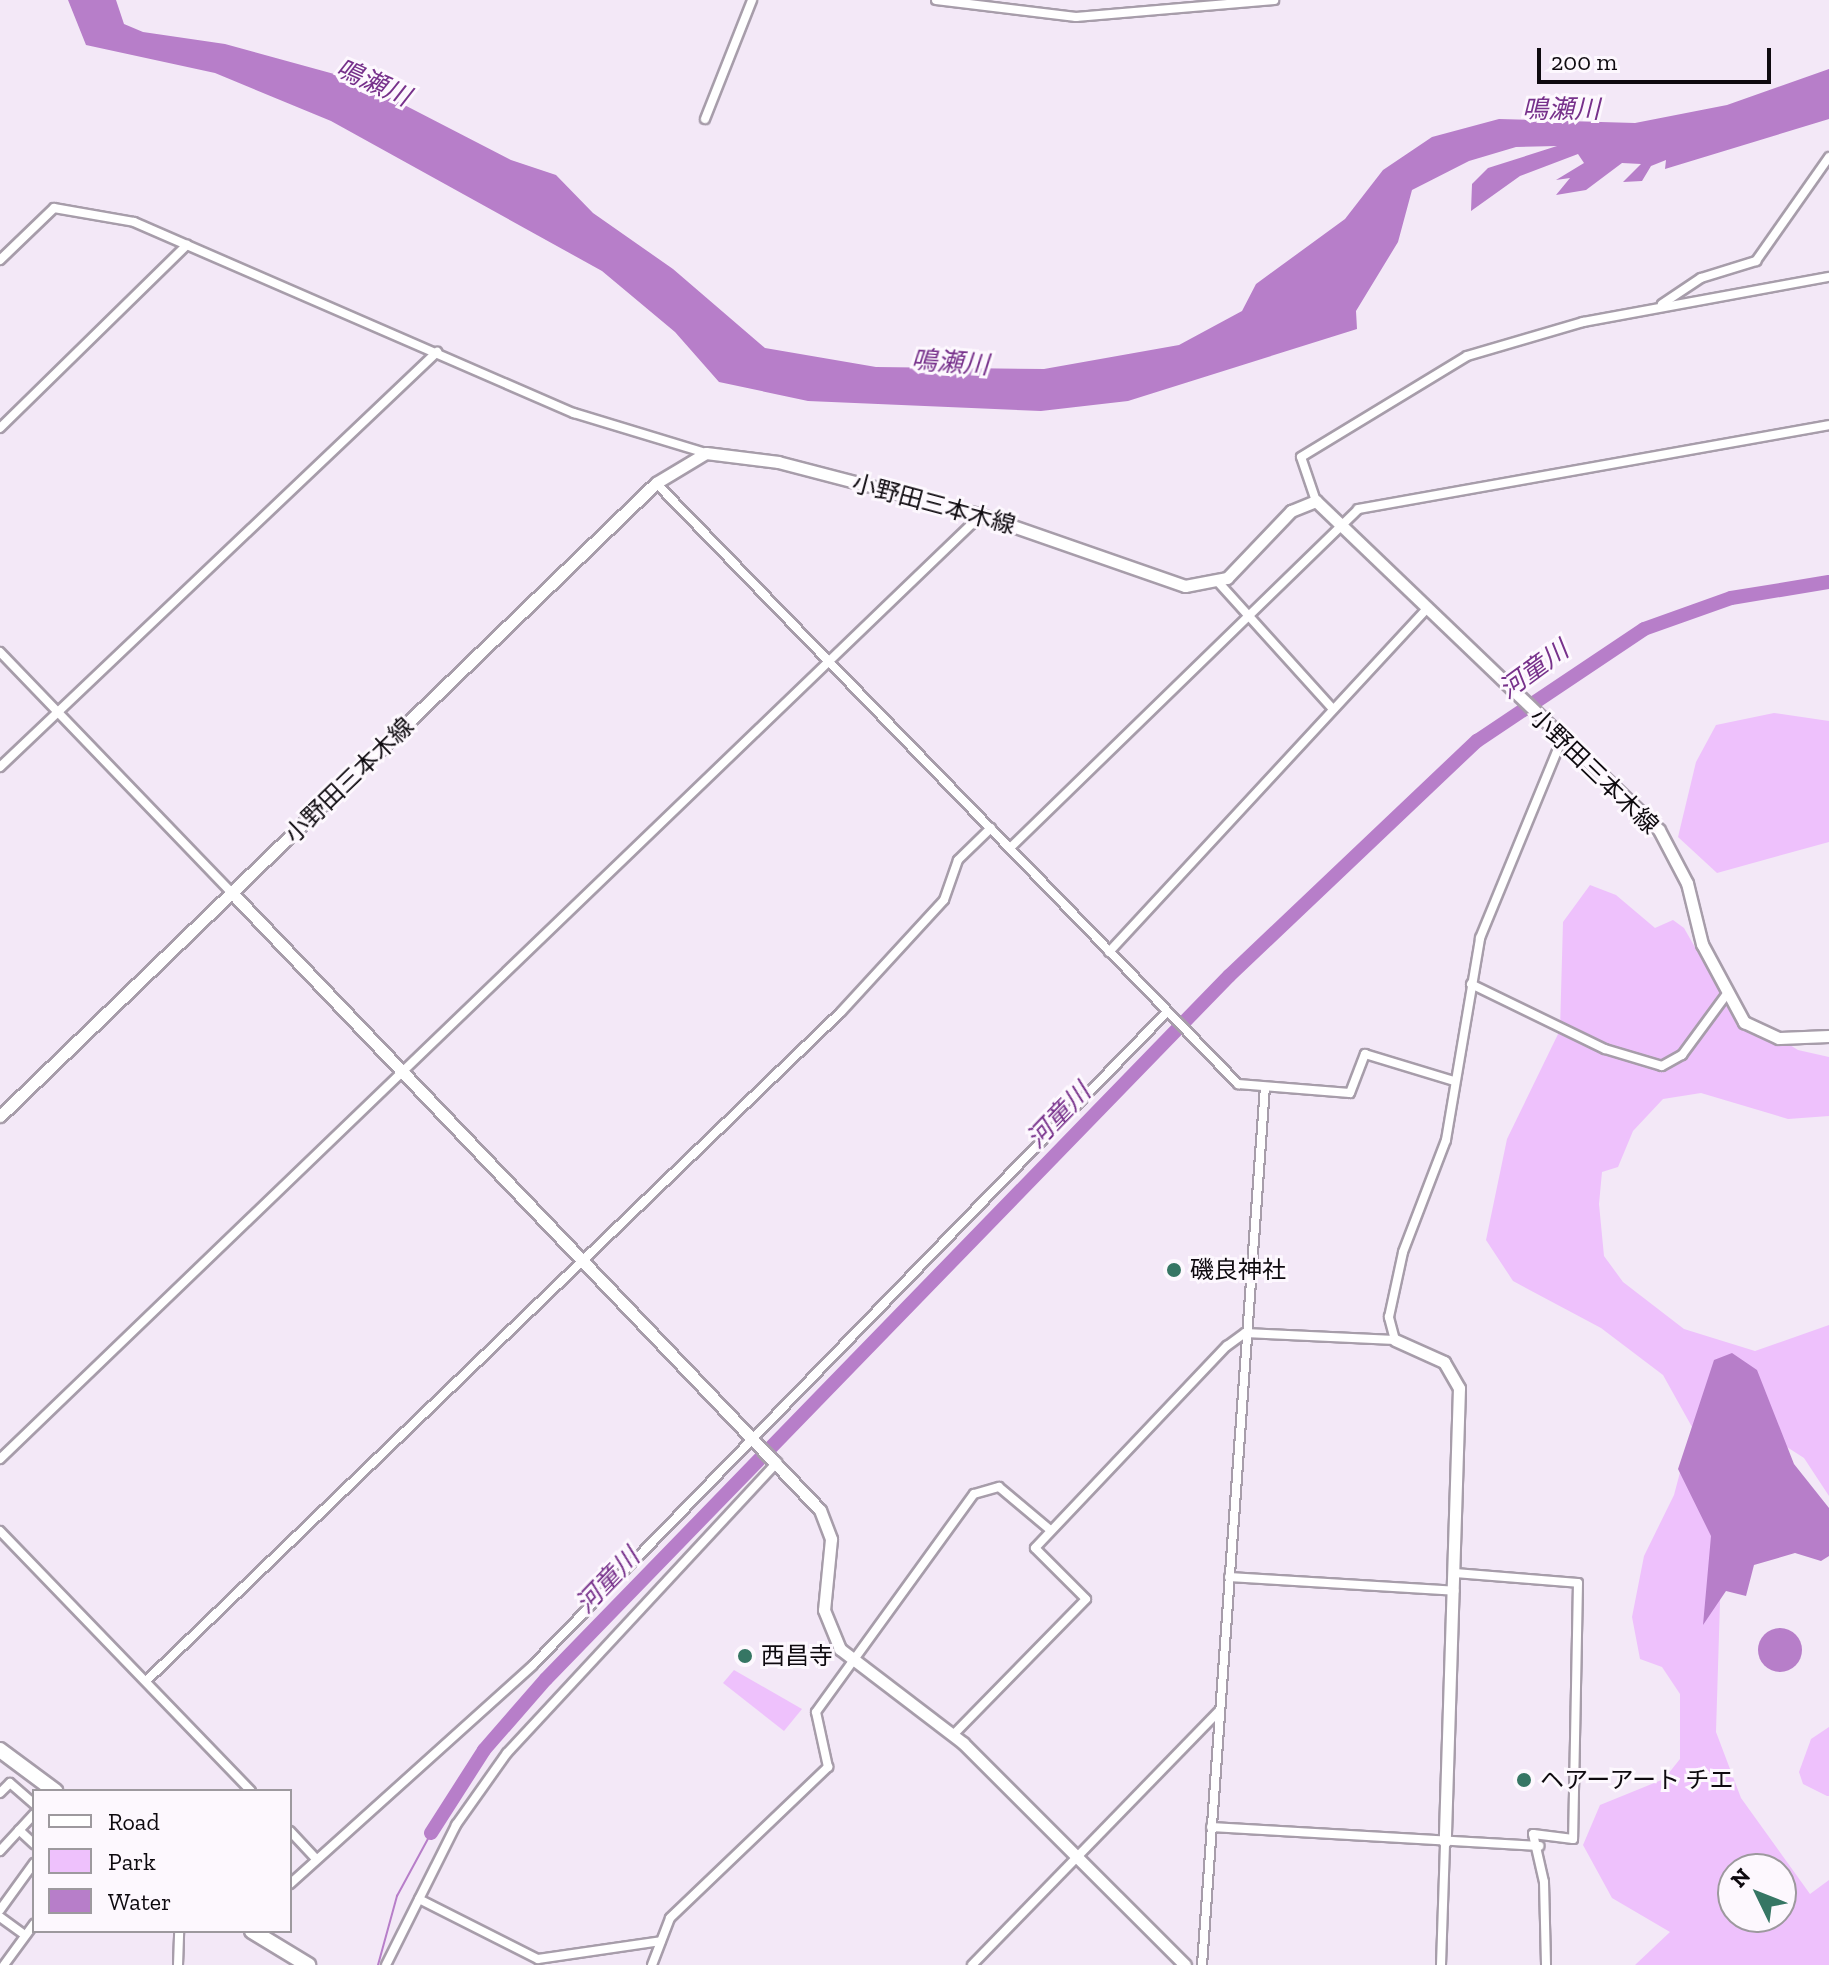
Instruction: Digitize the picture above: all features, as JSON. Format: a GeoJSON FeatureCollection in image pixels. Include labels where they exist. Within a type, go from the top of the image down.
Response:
{"type":"FeatureCollection","features":[{"type":"Feature","properties":{"kind":"highway"},"geometry":{"type":"LineString","coordinates":[[0,1750],[52,1789]]}},
{"type":"Feature","properties":{"kind":"highway"},"geometry":{"type":"LineString","coordinates":[[255,1933],[308,1965]]}},
{"type":"Feature","properties":{"kind":"main road","name":"小野田三本木線"},"geometry":{"type":"LineString","coordinates":[[0,1116],[656,483],[706,453],[778,462],[981,515],[1172,582],[1219,583]]}},
{"type":"Feature","properties":{"kind":"main road","name":"小野田三本木線"},"geometry":{"type":"LineString","coordinates":[[1316,501],[1343,521],[1513,693],[1659,830],[1687,883],[1702,944],[1726,995],[1758,1031],[1829,1036]]}},
{"type":"Feature","properties":{"kind":"main road"},"geometry":{"type":"LineString","coordinates":[[1219,583],[1291,511],[1316,501]]}},
{"type":"Feature","properties":{"kind":"main road"},"geometry":{"type":"LineString","coordinates":[[232,893],[775,1460],[830,1529],[824,1610],[833,1640],[852,1660],[953,1735],[1185,1965]]}},
{"type":"Feature","properties":{"kind":"main road"},"geometry":{"type":"LineString","coordinates":[[1395,1340],[1444,1362],[1459,1388],[1456,1591],[1445,1842]]}},
{"type":"Feature","properties":{"kind":"street"},"geometry":{"type":"LineString","coordinates":[[705,119],[752,0]]}},
{"type":"Feature","properties":{"kind":"street"},"geometry":{"type":"LineString","coordinates":[[936,0],[1076,17],[1274,0]]}},
{"type":"Feature","properties":{"kind":"street"},"geometry":{"type":"LineString","coordinates":[[1658,307],[1701,278],[1756,261],[1829,157]]}},
{"type":"Feature","properties":{"kind":"street"},"geometry":{"type":"LineString","coordinates":[[0,260],[54,208],[134,222],[574,413],[706,453]]}},
{"type":"Feature","properties":{"kind":"street"},"geometry":{"type":"LineString","coordinates":[[0,428],[187,245]]}},
{"type":"Feature","properties":{"kind":"street"},"geometry":{"type":"LineString","coordinates":[[1316,501],[1301,457],[1467,356],[1658,307],[1829,277]]}},
{"type":"Feature","properties":{"kind":"street"},"geometry":{"type":"LineString","coordinates":[[0,767],[437,352]]}},
{"type":"Feature","properties":{"kind":"street"},"geometry":{"type":"LineString","coordinates":[[1010,848],[1343,521],[1372,505],[1829,425]]}},
{"type":"Feature","properties":{"kind":"street"},"geometry":{"type":"LineString","coordinates":[[656,483],[991,828],[1166,1015],[1238,1084],[1350,1093],[1365,1054],[1454,1081]]}},
{"type":"Feature","properties":{"kind":"street"},"geometry":{"type":"LineString","coordinates":[[0,1459],[981,515]]}},
{"type":"Feature","properties":{"kind":"street"},"geometry":{"type":"LineString","coordinates":[[1219,583],[1331,707]]}},
{"type":"Feature","properties":{"kind":"street"},"geometry":{"type":"LineString","coordinates":[[1109,952],[1331,707],[1428,608]]}},
{"type":"Feature","properties":{"kind":"street"},"geometry":{"type":"LineString","coordinates":[[0,652],[232,893]]}},
{"type":"Feature","properties":{"kind":"street"},"geometry":{"type":"LineString","coordinates":[[953,1735],[1086,1599],[1035,1548],[1049,1529],[1245,1333],[1395,1340],[1389,1317],[1403,1252],[1446,1140],[1471,984],[1498,884],[1562,739]]}},
{"type":"Feature","properties":{"kind":"street"},"geometry":{"type":"LineString","coordinates":[[146,1681],[841,1012],[944,900],[958,860],[991,828]]}},
{"type":"Feature","properties":{"kind":"street"},"geometry":{"type":"LineString","coordinates":[[1471,984],[1581,1039],[1662,1066],[1682,1055],[1726,995]]}},
{"type":"Feature","properties":{"kind":"street"},"geometry":{"type":"LineString","coordinates":[[292,1882],[533,1665],[1166,1015]]}},
{"type":"Feature","properties":{"kind":"street"},"geometry":{"type":"LineString","coordinates":[[1202,1965],[1265,1087]]}},
{"type":"Feature","properties":{"kind":"street"},"geometry":{"type":"LineString","coordinates":[[386,1965],[456,1825],[507,1753],[775,1460]]}},
{"type":"Feature","properties":{"kind":"street"},"geometry":{"type":"LineString","coordinates":[[652,1965],[670,1918],[828,1767],[813,1717],[979,1489],[999,1487],[1049,1529]]}},
{"type":"Feature","properties":{"kind":"street"},"geometry":{"type":"LineString","coordinates":[[0,1531],[249,1789]]}},
{"type":"Feature","properties":{"kind":"street"},"geometry":{"type":"LineString","coordinates":[[1455,1573],[1578,1583],[1573,1839],[1533,1834],[1539,1846],[1546,1965]]}},
{"type":"Feature","properties":{"kind":"street"},"geometry":{"type":"LineString","coordinates":[[1229,1577],[1456,1591]]}},
{"type":"Feature","properties":{"kind":"street"},"geometry":{"type":"LineString","coordinates":[[972,1965],[1219,1710]]}},
{"type":"Feature","properties":{"kind":"street"},"geometry":{"type":"LineString","coordinates":[[25,1796],[40,1780]]}},
{"type":"Feature","properties":{"kind":"street"},"geometry":{"type":"LineString","coordinates":[[0,1793],[10,1783],[32,1802]]}},
{"type":"Feature","properties":{"kind":"street"},"geometry":{"type":"LineString","coordinates":[[0,1851],[32,1816]]}},
{"type":"Feature","properties":{"kind":"street"},"geometry":{"type":"LineString","coordinates":[[1211,1827],[1539,1846]]}},
{"type":"Feature","properties":{"kind":"street"},"geometry":{"type":"LineString","coordinates":[[19,1830],[32,1842]]}},
{"type":"Feature","properties":{"kind":"street"},"geometry":{"type":"LineString","coordinates":[[292,1833],[316,1859]]}},
{"type":"Feature","properties":{"kind":"street"},"geometry":{"type":"LineString","coordinates":[[1441,1965],[1445,1842]]}},
{"type":"Feature","properties":{"kind":"street"},"geometry":{"type":"LineString","coordinates":[[0,1910],[32,1866]]}},
{"type":"Feature","properties":{"kind":"street"},"geometry":{"type":"LineString","coordinates":[[419,1899],[538,1959],[661,1941]]}},
{"type":"Feature","properties":{"kind":"street"},"geometry":{"type":"LineString","coordinates":[[0,1917],[22,1933]]}},
{"type":"Feature","properties":{"kind":"street"},"geometry":{"type":"LineString","coordinates":[[3,1961],[22,1933],[32,1926]]}},
{"type":"Feature","properties":{"kind":"street"},"geometry":{"type":"LineString","coordinates":[[178,1965],[179,1933]]}},
{"type":"Feature","properties":{"kind":"green space"},"geometry":{"type":"Polygon","coordinates":[[[1774,713],[1829,721],[1829,842],[1717,873],[1678,837],[1696,762],[1716,725],[1774,713]]]}},
{"type":"Feature","properties":{"kind":"green space"},"geometry":{"type":"Polygon","coordinates":[[[1590,885],[1616,895],[1655,928],[1673,920],[1684,928],[1720,991],[1749,1020],[1798,1050],[1829,1057],[1829,1116],[1788,1119],[1701,1093],[1663,1099],[1633,1131],[1618,1167],[1602,1172],[1599,1204],[1604,1256],[1623,1282],[1684,1329],[1755,1351],[1829,1325],[1829,1496],[1804,1458],[1773,1438],[1723,1505],[1716,1732],[1741,1798],[1781,1853],[1717,1853],[1717,1933],[1797,1933],[1797,1876],[1810,1894],[1829,1880],[1829,1965],[1635,1965],[1670,1932],[1612,1898],[1583,1845],[1600,1805],[1664,1779],[1680,1759],[1680,1694],[1662,1667],[1640,1659],[1632,1617],[1644,1556],[1674,1495],[1692,1427],[1663,1375],[1601,1328],[1513,1281],[1486,1240],[1507,1139],[1560,1030],[1563,922],[1590,885]]]}},
{"type":"Feature","properties":{"kind":"green space"},"geometry":{"type":"Polygon","coordinates":[[[734,1670],[802,1709],[784,1731],[723,1683],[734,1670]]]}},
{"type":"Feature","properties":{"kind":"green space"},"geometry":{"type":"Polygon","coordinates":[[[1829,1727],[1827,1796],[1803,1784],[1799,1772],[1811,1739],[1829,1727]]]}},
{"type":"Feature","properties":{"kind":"water"},"geometry":{"type":"Polygon","coordinates":[[[68,0],[116,0],[124,24],[143,32],[225,44],[356,80],[511,160],[556,175],[593,213],[673,269],[765,348],[876,367],[1044,369],[1179,345],[1242,311],[1256,284],[1345,219],[1383,170],[1432,137],[1499,119],[1635,123],[1727,105],[1829,69],[1829,119],[1665,169],[1666,160],[1651,166],[1642,181],[1623,182],[1641,164],[1622,163],[1586,190],[1556,195],[1570,178],[1556,180],[1584,163],[1578,154],[1520,176],[1471,211],[1472,184],[1488,168],[1557,146],[1516,147],[1469,161],[1412,190],[1398,242],[1356,311],[1357,329],[1128,401],[1041,411],[808,401],[719,382],[675,332],[602,271],[331,121],[215,73],[86,45],[68,0]]]}},
{"type":"Feature","properties":{"kind":"water"},"geometry":{"type":"Polygon","coordinates":[[[1732,1353],[1757,1370],[1794,1464],[1829,1508],[1829,1556],[1821,1561],[1795,1553],[1754,1565],[1746,1596],[1726,1591],[1703,1625],[1711,1536],[1678,1469],[1714,1360],[1732,1353]]]}},
{"type":"Feature","properties":{"kind":"water"},"geometry":{"type":"Polygon","coordinates":[[[1780,1628],[1796,1634],[1802,1650],[1796,1666],[1780,1672],[1764,1666],[1758,1650],[1764,1634],[1780,1628]]]}},
{"type":"Feature","properties":{"kind":"waterway","name":"河童川"},"geometry":{"type":"LineString","coordinates":[[431,1833],[484,1750],[546,1679],[1229,976],[1477,741],[1644,629],[1731,598],[1829,582]]}},
{"type":"Feature","properties":{"kind":"waterway"},"geometry":{"type":"LineString","coordinates":[[378,1965],[397,1896],[431,1833]]}},
{"type":"Feature","properties":{"kind":"place","name":"磯良神社"},"geometry":{"type":"Point","coordinates":[1174,1270]}},
{"type":"Feature","properties":{"kind":"place","name":"西昌寺"},"geometry":{"type":"Point","coordinates":[745,1656]}},
{"type":"Feature","properties":{"kind":"place","name":"ヘアーアート チエ"},"geometry":{"type":"Point","coordinates":[1524,1780]}},
{"type":"Feature","properties":{"kind":"water label","name":"鳴瀬川"},"geometry":{"type":"Point","coordinates":[373,83]}},
{"type":"Feature","properties":{"kind":"water label","name":"鳴瀬川"},"geometry":{"type":"Point","coordinates":[1561,110]}},
{"type":"Feature","properties":{"kind":"water label","name":"鳴瀬川"},"geometry":{"type":"Point","coordinates":[950,363]}}]}
